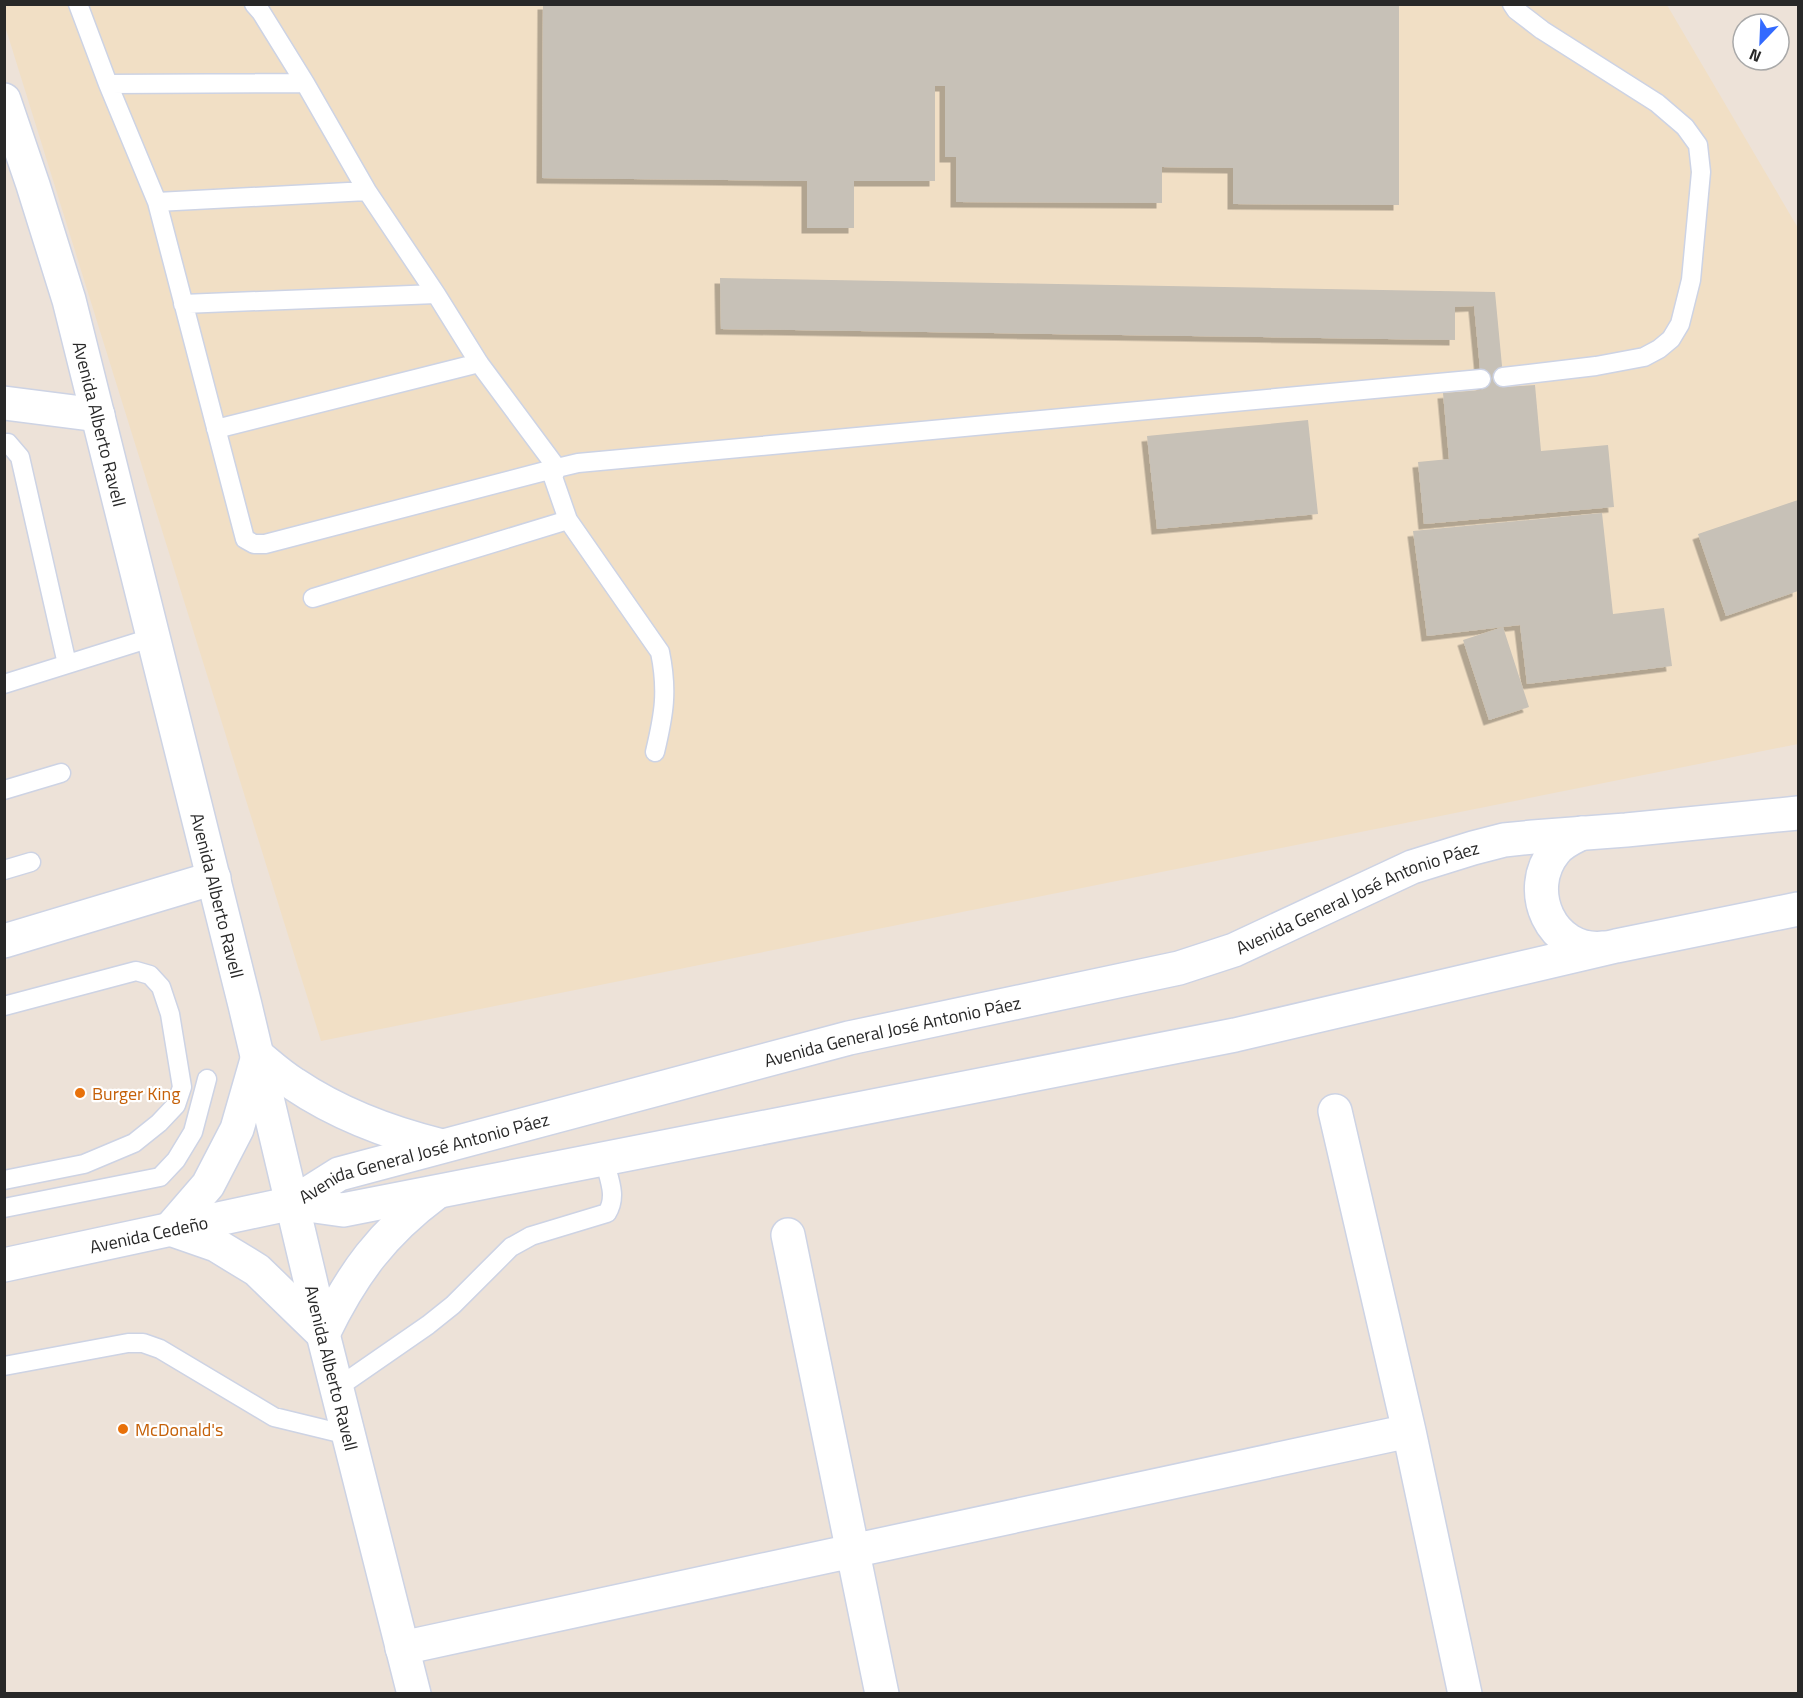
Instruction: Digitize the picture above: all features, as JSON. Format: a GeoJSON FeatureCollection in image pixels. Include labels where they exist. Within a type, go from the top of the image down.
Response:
{"type":"FeatureCollection","features":[{"type":"Feature","properties":{"kind":"street","name":"Avenida Alberto Ravell"},"geometry":{"type":"LineString","coordinates":[[4,100],[69,300],[258,1056],[322,1334],[414,1694]]}},
{"type":"Feature","properties":{"kind":"street"},"geometry":{"type":"LineString","coordinates":[[4,403],[98,415]]}},
{"type":"Feature","properties":{"kind":"street","name":"Avenida General José Antonio Páez"},"geometry":{"type":"LineString","coordinates":[[293,1203],[339,1174],[849,1038],[1179,968],[1234,950],[1412,867],[1443,856],[1504,840],[1798,813]]}},
{"type":"Feature","properties":{"kind":"street"},"geometry":{"type":"LineString","coordinates":[[1582,833],[1556,849],[1547,862],[1540,891],[1543,907],[1558,932],[1571,941],[1585,947],[1600,949],[1616,946]]}},
{"type":"Feature","properties":{"kind":"street"},"geometry":{"type":"LineString","coordinates":[[4,941],[214,878]]}},
{"type":"Feature","properties":{"kind":"street","name":"Avenida General José Antonio Páez"},"geometry":{"type":"LineString","coordinates":[[293,1203],[343,1210],[1235,1035],[1616,946],[1798,909]]}},
{"type":"Feature","properties":{"kind":"street"},"geometry":{"type":"LineString","coordinates":[[440,1190],[394,1228],[374,1250],[354,1276],[322,1334],[257,1270],[216,1245],[170,1229],[208,1185],[237,1129],[258,1056],[294,1084],[333,1108],[406,1137],[444,1146]]}},
{"type":"Feature","properties":{"kind":"street"},"geometry":{"type":"LineString","coordinates":[[1335,1112],[1409,1431],[1465,1694]]}},
{"type":"Feature","properties":{"kind":"street","name":"Avenida Cedeño"},"geometry":{"type":"LineString","coordinates":[[4,1265],[293,1203]]}},
{"type":"Feature","properties":{"kind":"street"},"geometry":{"type":"LineString","coordinates":[[788,1234],[882,1694]]}},
{"type":"Feature","properties":{"kind":"street"},"geometry":{"type":"LineString","coordinates":[[402,1648],[1409,1431]]}},
{"type":"Feature","properties":{"kind":"lane"},"geometry":{"type":"LineString","coordinates":[[78,4],[157,202],[245,539],[254,544],[266,544],[557,468],[590,462],[1481,379]]}},
{"type":"Feature","properties":{"kind":"lane"},"geometry":{"type":"LineString","coordinates":[[254,4],[305,83],[367,191],[479,363],[557,468]]}},
{"type":"Feature","properties":{"kind":"lane"},"geometry":{"type":"LineString","coordinates":[[1503,377],[1596,366],[1644,357],[1671,339],[1680,324],[1691,280],[1701,172],[1698,145],[1684,127],[1657,103],[1542,30],[1516,10],[1512,4]]}},
{"type":"Feature","properties":{"kind":"lane"},"geometry":{"type":"LineString","coordinates":[[108,84],[305,83]]}},
{"type":"Feature","properties":{"kind":"lane"},"geometry":{"type":"LineString","coordinates":[[157,202],[367,191]]}},
{"type":"Feature","properties":{"kind":"lane"},"geometry":{"type":"LineString","coordinates":[[183,304],[436,294]]}},
{"type":"Feature","properties":{"kind":"lane"},"geometry":{"type":"LineString","coordinates":[[216,429],[479,363]]}},
{"type":"Feature","properties":{"kind":"lane"},"geometry":{"type":"LineString","coordinates":[[4,443],[8,443],[20,457],[67,664]]}},
{"type":"Feature","properties":{"kind":"lane"},"geometry":{"type":"LineString","coordinates":[[557,468],[553,477],[568,520],[660,652],[665,677],[664,716],[655,752]]}},
{"type":"Feature","properties":{"kind":"lane"},"geometry":{"type":"LineString","coordinates":[[313,598],[568,520]]}},
{"type":"Feature","properties":{"kind":"lane"},"geometry":{"type":"LineString","coordinates":[[4,684],[154,637]]}},
{"type":"Feature","properties":{"kind":"lane"},"geometry":{"type":"LineString","coordinates":[[4,790],[61,773]]}},
{"type":"Feature","properties":{"kind":"lane"},"geometry":{"type":"LineString","coordinates":[[4,870],[31,862]]}},
{"type":"Feature","properties":{"kind":"lane"},"geometry":{"type":"LineString","coordinates":[[4,1006],[136,971],[150,975],[161,987],[170,1014],[182,1087],[176,1105],[159,1123],[134,1143],[84,1164],[4,1180]]}},
{"type":"Feature","properties":{"kind":"lane"},"geometry":{"type":"LineString","coordinates":[[4,1208],[160,1177],[176,1160],[193,1132],[207,1079]]}},
{"type":"Feature","properties":{"kind":"lane"},"geometry":{"type":"LineString","coordinates":[[337,1388],[453,1305],[511,1247],[531,1236],[607,1213],[612,1205],[613,1196],[604,1159]]}},
{"type":"Feature","properties":{"kind":"lane"},"geometry":{"type":"LineString","coordinates":[[4,1366],[108,1346],[143,1343],[160,1349],[274,1417],[348,1435]]}},
{"type":"Feature","properties":{"kind":"shaded area"},"geometry":{"type":"Polygon","coordinates":[[[4,5],[1667,5],[1798,228],[1798,744],[321,1041],[5,26],[4,5]]]}},
{"type":"Feature","properties":{"kind":"building"},"geometry":{"type":"Polygon","coordinates":[[[543,4],[1399,4],[1399,205],[1233,204],[1233,168],[1162,167],[1162,203],[956,202],[956,157],[945,157],[945,86],[935,86],[935,181],[854,181],[854,228],[807,228],[807,181],[542,178],[543,4]]]}},
{"type":"Feature","properties":{"kind":"building"},"geometry":{"type":"Polygon","coordinates":[[[720,278],[1495,292],[1504,387],[1535,385],[1541,451],[1608,445],[1614,507],[1424,524],[1418,462],[1449,459],[1443,393],[1482,390],[1474,306],[1455,307],[1455,340],[721,329],[720,278]]]}},
{"type":"Feature","properties":{"kind":"building"},"geometry":{"type":"Polygon","coordinates":[[[1308,420],[1318,514],[1157,529],[1147,436],[1308,420]]]}},
{"type":"Feature","properties":{"kind":"building"},"geometry":{"type":"Polygon","coordinates":[[[1798,500],[1798,591],[1726,616],[1698,534],[1798,500]]]}},
{"type":"Feature","properties":{"kind":"building"},"geometry":{"type":"Polygon","coordinates":[[[1602,513],[1613,614],[1664,608],[1672,666],[1527,684],[1520,625],[1427,636],[1413,531],[1602,513]]]}},
{"type":"Feature","properties":{"kind":"building"},"geometry":{"type":"Polygon","coordinates":[[[1503,627],[1529,707],[1489,720],[1463,640],[1503,627]]]}},
{"type":"Feature","properties":{"kind":"place","name":"Burger King"},"geometry":{"type":"Point","coordinates":[80,1093]}},
{"type":"Feature","properties":{"kind":"place","name":"McDonald's"},"geometry":{"type":"Point","coordinates":[123,1429]}}]}
